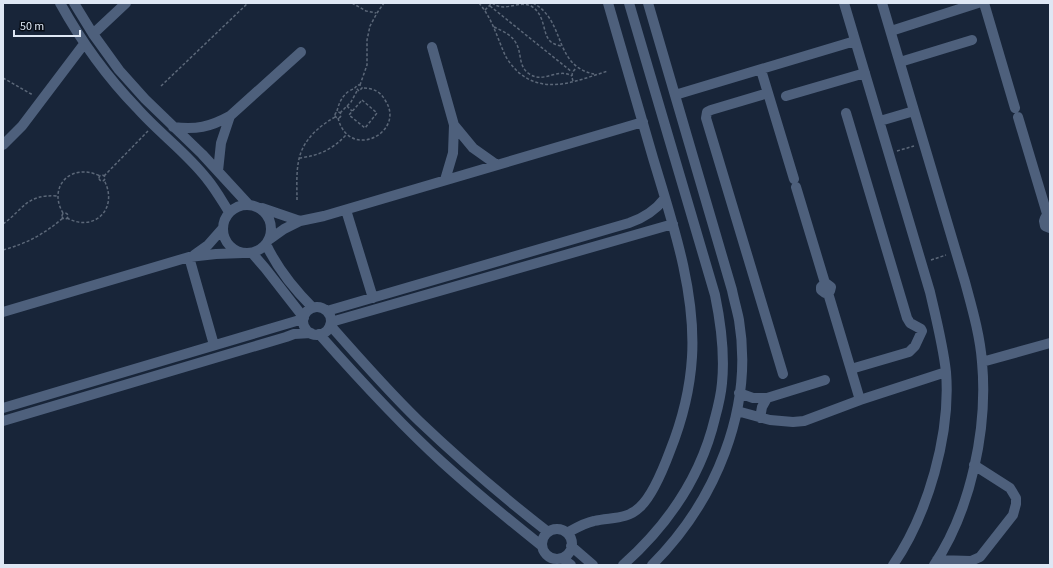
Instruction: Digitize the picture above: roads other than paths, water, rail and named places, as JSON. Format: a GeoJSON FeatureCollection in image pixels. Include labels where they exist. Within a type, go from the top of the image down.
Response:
{"type":"FeatureCollection","features":[{"type":"Feature","properties":{"kind":"street"},"geometry":{"type":"LineString","coordinates":[[60,3],[84,44],[110,78],[153,126],[207,178],[219,194],[229,212]]}},
{"type":"Feature","properties":{"kind":"street"},"geometry":{"type":"LineString","coordinates":[[74,3],[93,34],[119,70],[145,99],[253,205],[264,211],[269,217],[272,224],[272,231],[268,242],[275,261],[293,286],[313,308]]}},
{"type":"Feature","properties":{"kind":"street"},"geometry":{"type":"LineString","coordinates":[[93,34],[126,3]]}},
{"type":"Feature","properties":{"kind":"street"},"geometry":{"type":"LineString","coordinates":[[567,533],[580,525],[595,520],[621,518],[632,514],[647,498],[665,465],[679,430],[688,394],[692,356],[691,319],[686,282],[673,224],[608,3]]}},
{"type":"Feature","properties":{"kind":"street"},"geometry":{"type":"LineString","coordinates":[[624,565],[652,538],[680,502],[693,479],[704,455],[719,405],[723,363],[720,322],[715,295],[629,3]]}},
{"type":"Feature","properties":{"kind":"street"},"geometry":{"type":"LineString","coordinates":[[648,3],[717,238],[739,320],[742,364],[737,411],[731,436],[722,462],[710,488],[696,512],[680,534],[652,565]]}},
{"type":"Feature","properties":{"kind":"street"},"geometry":{"type":"LineString","coordinates":[[844,3],[922,263],[940,333],[946,372],[944,428],[929,492],[915,526],[893,565]]}},
{"type":"Feature","properties":{"kind":"street"},"geometry":{"type":"LineString","coordinates":[[882,3],[956,252],[976,324],[982,362],[983,394],[981,430],[974,465],[960,514],[935,563]]}},
{"type":"Feature","properties":{"kind":"street"},"geometry":{"type":"LineString","coordinates":[[890,31],[978,3]]}},
{"type":"Feature","properties":{"kind":"street"},"geometry":{"type":"LineString","coordinates":[[984,3],[1049,217],[1045,218],[1044,224],[1050,228]]}},
{"type":"Feature","properties":{"kind":"street"},"geometry":{"type":"LineString","coordinates":[[900,62],[972,40]]}},
{"type":"Feature","properties":{"kind":"street"},"geometry":{"type":"LineString","coordinates":[[675,96],[855,41]]}},
{"type":"Feature","properties":{"kind":"street"},"geometry":{"type":"LineString","coordinates":[[3,145],[22,126],[84,44]]}},
{"type":"Feature","properties":{"kind":"street"},"geometry":{"type":"LineString","coordinates":[[432,47],[454,125],[453,153],[445,180]]}},
{"type":"Feature","properties":{"kind":"street"},"geometry":{"type":"LineString","coordinates":[[174,127],[188,129],[203,127],[217,123],[230,116],[301,52]]}},
{"type":"Feature","properties":{"kind":"street"},"geometry":{"type":"LineString","coordinates":[[761,70],[860,400]]}},
{"type":"Feature","properties":{"kind":"street"},"geometry":{"type":"LineString","coordinates":[[786,96],[865,73]]}},
{"type":"Feature","properties":{"kind":"street"},"geometry":{"type":"LineString","coordinates":[[768,93],[710,110],[706,118],[783,374]]}},
{"type":"Feature","properties":{"kind":"street"},"geometry":{"type":"LineString","coordinates":[[880,121],[914,111]]}},
{"type":"Feature","properties":{"kind":"street"},"geometry":{"type":"LineString","coordinates":[[846,113],[907,318],[910,323],[922,331],[915,346],[908,352],[851,370]]}},
{"type":"Feature","properties":{"kind":"street"},"geometry":{"type":"LineString","coordinates":[[218,170],[221,143],[230,116]]}},
{"type":"Feature","properties":{"kind":"street"},"geometry":{"type":"LineString","coordinates":[[3,312],[189,257],[247,253],[262,248],[284,228],[300,221],[346,210],[643,122]]}},
{"type":"Feature","properties":{"kind":"street"},"geometry":{"type":"LineString","coordinates":[[454,125],[473,148],[496,165]]}},
{"type":"Feature","properties":{"kind":"street"},"geometry":{"type":"LineString","coordinates":[[542,546],[544,536],[548,532],[561,530],[567,533],[571,539],[572,546],[570,551],[562,558],[552,558],[547,555],[542,546],[474,490],[436,456],[315,334],[305,328],[305,314],[313,308],[318,307],[327,311],[640,220],[650,214],[666,198]]}},
{"type":"Feature","properties":{"kind":"street"},"geometry":{"type":"LineString","coordinates":[[189,257],[208,246],[223,228],[229,212],[235,208],[253,205],[300,221]]}},
{"type":"Feature","properties":{"kind":"street"},"geometry":{"type":"LineString","coordinates":[[346,210],[373,298]]}},
{"type":"Feature","properties":{"kind":"street"},"geometry":{"type":"LineString","coordinates":[[330,324],[673,224]]}},
{"type":"Feature","properties":{"kind":"street"},"geometry":{"type":"LineString","coordinates":[[223,228],[226,241],[236,251],[247,253],[265,268],[304,319]]}},
{"type":"Feature","properties":{"kind":"street"},"geometry":{"type":"LineString","coordinates":[[700,243],[717,238]]}},
{"type":"Feature","properties":{"kind":"street"},"geometry":{"type":"LineString","coordinates":[[189,257],[214,345]]}},
{"type":"Feature","properties":{"kind":"street"},"geometry":{"type":"LineString","coordinates":[[3,421],[286,336],[294,334],[324,333],[330,324],[330,318],[327,311]]}},
{"type":"Feature","properties":{"kind":"street"},"geometry":{"type":"LineString","coordinates":[[3,408],[304,319]]}},
{"type":"Feature","properties":{"kind":"street"},"geometry":{"type":"LineString","coordinates":[[330,324],[388,389],[449,449],[514,506],[548,532]]}},
{"type":"Feature","properties":{"kind":"street"},"geometry":{"type":"LineString","coordinates":[[982,362],[1050,343]]}},
{"type":"Feature","properties":{"kind":"street"},"geometry":{"type":"LineString","coordinates":[[737,411],[760,418],[782,422],[804,421],[860,400],[946,372]]}},
{"type":"Feature","properties":{"kind":"street"},"geometry":{"type":"LineString","coordinates":[[739,393],[753,398],[767,398],[825,380]]}},
{"type":"Feature","properties":{"kind":"street"},"geometry":{"type":"LineString","coordinates":[[760,418],[762,407],[767,398]]}},
{"type":"Feature","properties":{"kind":"street"},"geometry":{"type":"LineString","coordinates":[[935,563],[976,560],[980,557],[1015,509],[1016,498],[1010,488],[974,465]]}},
{"type":"Feature","properties":{"kind":"street"},"geometry":{"type":"LineString","coordinates":[[572,546],[593,565]]}},
{"type":"Feature","properties":{"kind":"street"},"geometry":{"type":"LineString","coordinates":[[562,558],[571,565]]}}]}
